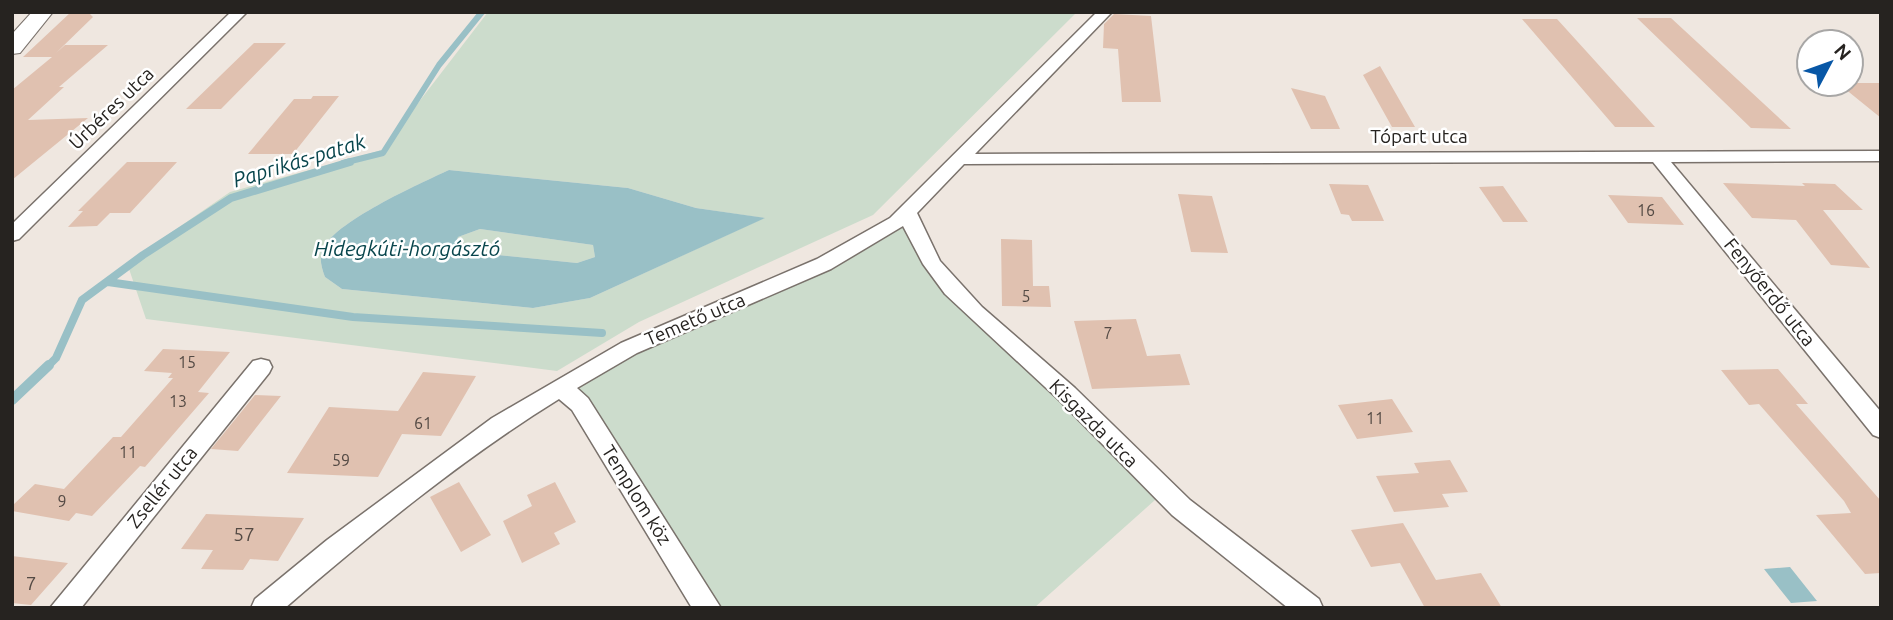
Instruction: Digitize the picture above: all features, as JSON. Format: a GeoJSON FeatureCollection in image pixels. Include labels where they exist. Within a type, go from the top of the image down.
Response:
{"type":"FeatureCollection","features":[{"type":"Feature","properties":{"kind":"main road"},"geometry":{"type":"LineString","coordinates":[[12,48],[43,12]]}},
{"type":"Feature","properties":{"kind":"street","name":"Úrbéres utca"},"geometry":{"type":"LineString","coordinates":[[12,235],[240,12]]}},
{"type":"Feature","properties":{"kind":"street","name":"Temető utca"},"geometry":{"type":"LineString","coordinates":[[265,608],[336,548],[500,424],[629,348],[824,264],[908,213],[1105,12]]}},
{"type":"Feature","properties":{"kind":"street","name":"Fenyőerdő utca"},"geometry":{"type":"LineString","coordinates":[[1657,156],[1881,429]]}},
{"type":"Feature","properties":{"kind":"street","name":"Tópart utca"},"geometry":{"type":"LineString","coordinates":[[958,159],[1881,156]]}},
{"type":"Feature","properties":{"kind":"street","name":"Kisgazda utca"},"geometry":{"type":"LineString","coordinates":[[908,213],[912,227],[936,268],[963,299],[1095,421],[1164,492],[1309,608]]}},
{"type":"Feature","properties":{"kind":"street","name":"Zsellér utca"},"geometry":{"type":"LineString","coordinates":[[64,608],[261,367]]}},
{"type":"Feature","properties":{"kind":"street","name":"Templom köz"},"geometry":{"type":"LineString","coordinates":[[561,387],[580,404],[707,608]]}},
{"type":"Feature","properties":{"kind":"green space"},"geometry":{"type":"Polygon","coordinates":[[[488,12],[1077,12],[873,215],[639,322],[557,371],[146,319],[127,263],[230,192],[382,150],[488,12]],[[449,170],[378,205],[342,228],[322,251],[322,267],[325,277],[342,289],[533,308],[590,298],[764,218],[696,208],[628,188],[449,170]]]}},
{"type":"Feature","properties":{"kind":"green space"},"geometry":{"type":"Polygon","coordinates":[[[908,213],[936,268],[1164,492],[1034,608],[707,608],[561,387],[824,264],[908,213]]]}},
{"type":"Feature","properties":{"kind":"green space"},"geometry":{"type":"Polygon","coordinates":[[[480,229],[593,245],[595,257],[577,263],[459,251],[456,243],[458,237],[480,229]]]}},
{"type":"Feature","properties":{"kind":"water","name":"Hidegkúti-horgásztó"},"geometry":{"type":"Polygon","coordinates":[[[449,170],[628,188],[696,208],[765,218],[590,298],[533,308],[342,289],[325,277],[322,251],[342,228],[399,194],[449,170]],[[480,229],[458,237],[456,243],[459,251],[577,263],[595,257],[593,245],[480,229]]]}},
{"type":"Feature","properties":{"kind":"water"},"geometry":{"type":"Polygon","coordinates":[[[1790,567],[1817,601],[1791,603],[1764,569],[1790,567]]]}},
{"type":"Feature","properties":{"kind":"building"},"geometry":{"type":"Polygon","coordinates":[[[71,12],[88,12],[93,17],[56,53],[65,45],[108,45],[59,87],[64,87],[28,120],[88,118],[12,180],[12,90],[52,57],[23,57],[71,12]]]}},
{"type":"Feature","properties":{"kind":"building"},"geometry":{"type":"Polygon","coordinates":[[[1114,14],[1151,16],[1161,102],[1122,102],[1118,49],[1103,48],[1104,24],[1114,14]]]}},
{"type":"Feature","properties":{"kind":"building"},"geometry":{"type":"Polygon","coordinates":[[[1637,18],[1671,18],[1791,129],[1751,128],[1637,18]]]}},
{"type":"Feature","properties":{"kind":"building"},"geometry":{"type":"Polygon","coordinates":[[[1522,19],[1557,19],[1655,127],[1615,127],[1522,19]]]}},
{"type":"Feature","properties":{"kind":"building"},"geometry":{"type":"Polygon","coordinates":[[[254,43],[286,43],[221,109],[186,109],[254,43]]]}},
{"type":"Feature","properties":{"kind":"building"},"geometry":{"type":"Polygon","coordinates":[[[1380,66],[1415,127],[1392,127],[1363,75],[1380,66]]]}},
{"type":"Feature","properties":{"kind":"building"},"geometry":{"type":"Polygon","coordinates":[[[1865,83],[1881,83],[1881,118],[1856,98],[1865,98],[1865,83]]]}},
{"type":"Feature","properties":{"kind":"building"},"geometry":{"type":"Polygon","coordinates":[[[1291,88],[1325,96],[1340,129],[1311,129],[1291,88]]]}},
{"type":"Feature","properties":{"kind":"building"},"geometry":{"type":"Polygon","coordinates":[[[313,96],[339,96],[293,154],[248,154],[294,99],[311,99],[313,96]]]}},
{"type":"Feature","properties":{"kind":"building"},"geometry":{"type":"Polygon","coordinates":[[[127,162],[177,162],[130,213],[110,213],[97,226],[68,227],[83,211],[78,211],[127,162]]]}},
{"type":"Feature","properties":{"kind":"building"},"geometry":{"type":"Polygon","coordinates":[[[1723,183],[1805,186],[1802,183],[1835,184],[1863,210],[1823,210],[1870,268],[1831,265],[1796,220],[1752,218],[1723,183]]]}},
{"type":"Feature","properties":{"kind":"building"},"geometry":{"type":"Polygon","coordinates":[[[1329,184],[1368,185],[1384,221],[1352,221],[1349,215],[1341,214],[1329,184]]]}},
{"type":"Feature","properties":{"kind":"building"},"geometry":{"type":"Polygon","coordinates":[[[1503,186],[1528,222],[1503,222],[1479,187],[1503,186]]]}},
{"type":"Feature","properties":{"kind":"building"},"geometry":{"type":"Polygon","coordinates":[[[1178,194],[1212,196],[1228,253],[1191,252],[1178,194]]]}},
{"type":"Feature","properties":{"kind":"building"},"geometry":{"type":"Polygon","coordinates":[[[1608,195],[1662,197],[1684,225],[1628,223],[1608,195]]]}},
{"type":"Feature","properties":{"kind":"building"},"geometry":{"type":"Polygon","coordinates":[[[1001,239],[1032,240],[1033,286],[1049,286],[1051,307],[1002,306],[1001,239]]]}},
{"type":"Feature","properties":{"kind":"building"},"geometry":{"type":"Polygon","coordinates":[[[1136,319],[1147,356],[1180,354],[1190,385],[1092,389],[1074,321],[1136,319]]]}},
{"type":"Feature","properties":{"kind":"building"},"geometry":{"type":"Polygon","coordinates":[[[163,349],[230,352],[198,392],[209,393],[145,467],[140,466],[92,516],[76,513],[69,521],[12,511],[12,506],[35,484],[64,489],[113,437],[121,437],[173,378],[168,378],[172,373],[144,371],[163,349]]]}},
{"type":"Feature","properties":{"kind":"building"},"geometry":{"type":"Polygon","coordinates":[[[1778,369],[1808,404],[1796,404],[1881,501],[1881,573],[1865,574],[1816,515],[1851,513],[1844,501],[1759,404],[1749,405],[1721,370],[1778,369]]]}},
{"type":"Feature","properties":{"kind":"building"},"geometry":{"type":"Polygon","coordinates":[[[423,372],[476,376],[441,436],[402,434],[378,477],[287,473],[329,407],[398,411],[423,372]]]}},
{"type":"Feature","properties":{"kind":"building"},"geometry":{"type":"Polygon","coordinates":[[[255,395],[281,396],[238,451],[211,449],[255,395]]]}},
{"type":"Feature","properties":{"kind":"building"},"geometry":{"type":"Polygon","coordinates":[[[1392,399],[1413,432],[1357,439],[1338,405],[1392,399]]]}},
{"type":"Feature","properties":{"kind":"building"},"geometry":{"type":"Polygon","coordinates":[[[1450,460],[1468,492],[1442,494],[1449,507],[1394,512],[1376,476],[1419,473],[1414,463],[1450,460]]]}},
{"type":"Feature","properties":{"kind":"building"},"geometry":{"type":"Polygon","coordinates":[[[459,482],[491,535],[461,552],[430,497],[459,482]]]}},
{"type":"Feature","properties":{"kind":"building"},"geometry":{"type":"Polygon","coordinates":[[[555,482],[576,522],[554,533],[560,544],[522,563],[503,521],[532,506],[527,495],[555,482]]]}},
{"type":"Feature","properties":{"kind":"building"},"geometry":{"type":"Polygon","coordinates":[[[206,514],[304,518],[278,561],[250,559],[243,570],[201,569],[213,550],[181,549],[206,514]]]}},
{"type":"Feature","properties":{"kind":"building"},"geometry":{"type":"Polygon","coordinates":[[[1403,523],[1436,580],[1481,573],[1502,608],[1425,608],[1400,563],[1371,567],[1351,530],[1403,523]]]}},
{"type":"Feature","properties":{"kind":"building"},"geometry":{"type":"Polygon","coordinates":[[[12,556],[68,563],[31,605],[12,603],[12,556]]]}},
{"type":"Feature","properties":{"kind":"waterway","name":"Paprikás-patak"},"geometry":{"type":"LineString","coordinates":[[343,163],[383,153],[439,65],[482,12]]}},
{"type":"Feature","properties":{"kind":"waterway","name":"Paprikás-patak"},"geometry":{"type":"LineString","coordinates":[[49,365],[56,358],[82,300],[143,255],[231,198],[350,162]]}},
{"type":"Feature","properties":{"kind":"waterway"},"geometry":{"type":"LineString","coordinates":[[108,282],[353,317],[602,333]]}},
{"type":"Feature","properties":{"kind":"waterway","name":"Paprikás-patak"},"geometry":{"type":"LineString","coordinates":[[12,400],[49,365]]}}]}
